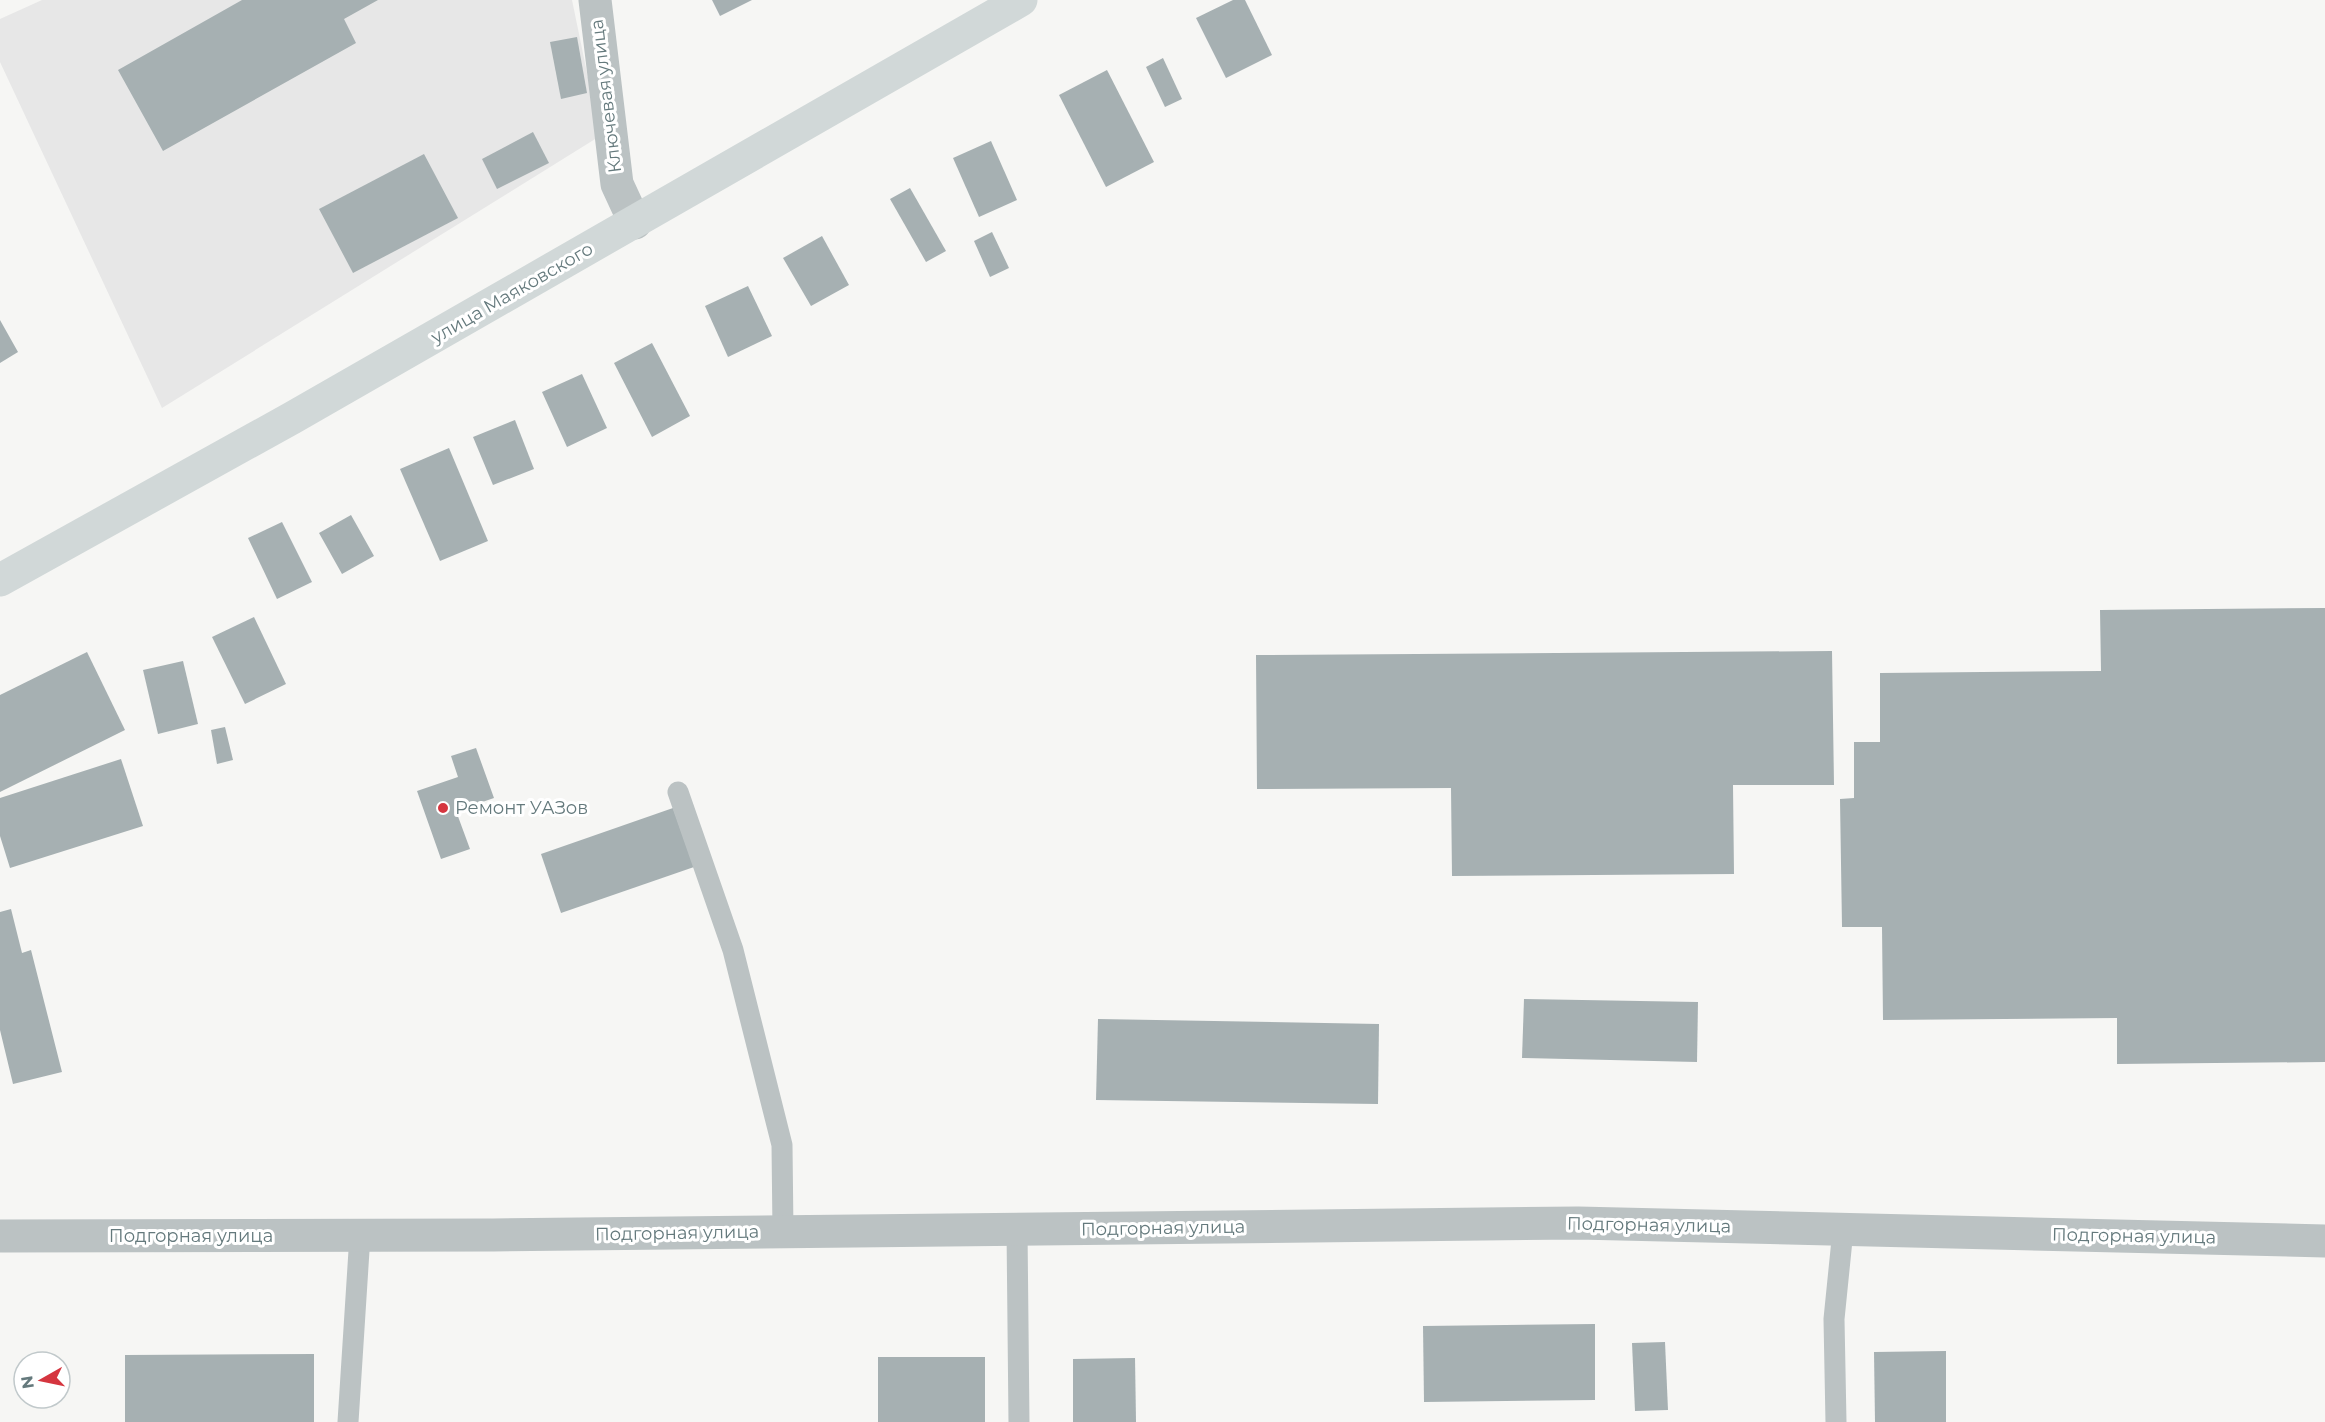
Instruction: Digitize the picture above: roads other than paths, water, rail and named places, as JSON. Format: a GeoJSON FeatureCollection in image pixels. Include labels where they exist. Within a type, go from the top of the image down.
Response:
{"type":"FeatureCollection","features":[{"type":"Feature","properties":{"kind":"street","name":"Ключевая улица"},"geometry":{"type":"LineString","coordinates":[[595,0],[617,184],[635,223]]}},
{"type":"Feature","properties":{"kind":"street","name":"улица Маяковского"},"geometry":{"type":"LineString","coordinates":[[0,580],[635,223],[1021,0]]}},
{"type":"Feature","properties":{"kind":"street","name":"Подгорная улица"},"geometry":{"type":"LineString","coordinates":[[0,1236],[783,1232],[1578,1223],[2325,1241]]}},
{"type":"Feature","properties":{"kind":"lane"},"geometry":{"type":"LineString","coordinates":[[678,792],[733,950],[782,1146],[783,1232]]}},
{"type":"Feature","properties":{"kind":"lane"},"geometry":{"type":"LineString","coordinates":[[1017,1230],[1019,1422]]}},
{"type":"Feature","properties":{"kind":"lane"},"geometry":{"type":"LineString","coordinates":[[1836,1422],[1834,1319],[1843,1230]]}},
{"type":"Feature","properties":{"kind":"lane"},"geometry":{"type":"LineString","coordinates":[[348,1422],[360,1235]]}},
{"type":"Feature","properties":{"kind":"place","name":"Ремонт УАЗов"},"geometry":{"type":"Point","coordinates":[443,808]}}]}
